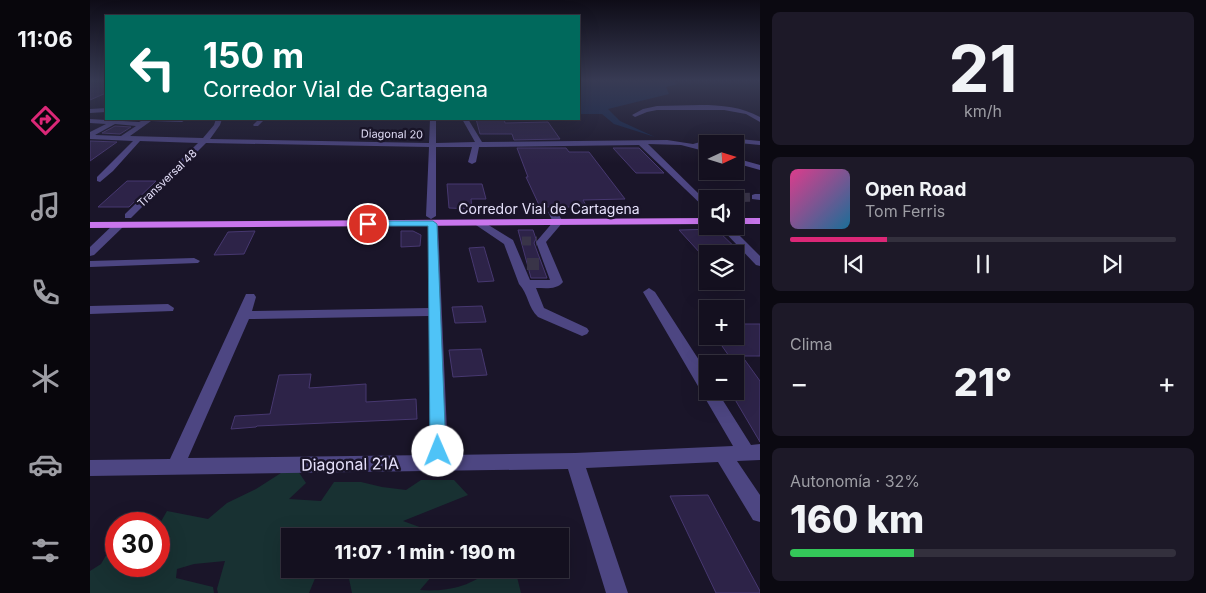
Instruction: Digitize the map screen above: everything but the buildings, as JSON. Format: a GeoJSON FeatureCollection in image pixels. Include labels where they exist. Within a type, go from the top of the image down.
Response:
{"type":"FeatureCollection","features":[{"type":"Feature","properties":{"kind":"main road","name":"Corredor Vial de Cartagena"},"geometry":{"type":"LineString","coordinates":[[90,225],[699,214]]}},
{"type":"Feature","properties":{"kind":"main road"},"geometry":{"type":"LineString","coordinates":[[744,214],[760,214]]}},
{"type":"Feature","properties":{"kind":"main road","name":"Corredor Vial de Cartagena"},"geometry":{"type":"LineString","coordinates":[[90,216],[432,220],[478,223],[555,217],[699,222]]}},
{"type":"Feature","properties":{"kind":"main road"},"geometry":{"type":"LineString","coordinates":[[744,221],[760,221]]}},
{"type":"Feature","properties":{"kind":"street"},"geometry":{"type":"LineString","coordinates":[[634,115],[653,109]]}},
{"type":"Feature","properties":{"kind":"street"},"geometry":{"type":"LineString","coordinates":[[727,109],[748,113],[760,120]]}},
{"type":"Feature","properties":{"kind":"street"},"geometry":{"type":"LineString","coordinates":[[90,113],[105,111]]}},
{"type":"Feature","properties":{"kind":"street"},"geometry":{"type":"LineString","coordinates":[[90,121],[142,123],[150,120],[182,120]]}},
{"type":"Feature","properties":{"kind":"street","name":"Transversal 48"},"geometry":{"type":"LineString","coordinates":[[128,216],[206,140],[219,120]]}},
{"type":"Feature","properties":{"kind":"street"},"geometry":{"type":"LineString","coordinates":[[256,125],[261,120]]}},
{"type":"Feature","properties":{"kind":"street"},"geometry":{"type":"LineString","coordinates":[[433,120],[432,220],[438,462]]}},
{"type":"Feature","properties":{"kind":"street"},"geometry":{"type":"LineString","coordinates":[[466,120],[478,145],[472,162]]}},
{"type":"Feature","properties":{"kind":"street"},"geometry":{"type":"LineString","coordinates":[[90,136],[115,121]]}},
{"type":"Feature","properties":{"kind":"street"},"geometry":{"type":"LineString","coordinates":[[124,137],[142,123]]}},
{"type":"Feature","properties":{"kind":"street","name":"Diagonal 20"},"geometry":{"type":"LineString","coordinates":[[90,136],[433,146],[667,142],[699,147]]}},
{"type":"Feature","properties":{"kind":"street"},"geometry":{"type":"LineString","coordinates":[[100,179],[116,166],[123,153],[139,138]]}},
{"type":"Feature","properties":{"kind":"street"},"geometry":{"type":"LineString","coordinates":[[694,146],[718,139],[760,143]]}},
{"type":"Feature","properties":{"kind":"street"},"geometry":{"type":"LineString","coordinates":[[642,143],[698,198]]}},
{"type":"Feature","properties":{"kind":"street"},"geometry":{"type":"LineString","coordinates":[[744,163],[760,168]]}},
{"type":"Feature","properties":{"kind":"street"},"geometry":{"type":"LineString","coordinates":[[529,286],[555,284],[557,282],[547,264],[539,241],[555,217]]}},
{"type":"Feature","properties":{"kind":"street"},"geometry":{"type":"LineString","coordinates":[[478,223],[509,242],[522,264],[525,284],[529,286],[538,310],[582,331]]}},
{"type":"Feature","properties":{"kind":"street"},"geometry":{"type":"LineString","coordinates":[[90,253],[119,225]]}},
{"type":"Feature","properties":{"kind":"street"},"geometry":{"type":"LineString","coordinates":[[733,235],[760,263]]}},
{"type":"Feature","properties":{"kind":"street"},"geometry":{"type":"LineString","coordinates":[[509,242],[522,242]]}},
{"type":"Feature","properties":{"kind":"street"},"geometry":{"type":"LineString","coordinates":[[90,264],[194,261]]}},
{"type":"Feature","properties":{"kind":"street"},"geometry":{"type":"LineString","coordinates":[[649,292],[699,375]]}},
{"type":"Feature","properties":{"kind":"street"},"geometry":{"type":"LineString","coordinates":[[175,467],[244,315],[250,297]]}},
{"type":"Feature","properties":{"kind":"street"},"geometry":{"type":"LineString","coordinates":[[90,310],[168,308]]}},
{"type":"Feature","properties":{"kind":"street"},"geometry":{"type":"LineString","coordinates":[[244,315],[435,312]]}},
{"type":"Feature","properties":{"kind":"street"},"geometry":{"type":"LineString","coordinates":[[715,400],[754,453]]}},
{"type":"Feature","properties":{"kind":"street","name":"Diagonal 21A"},"geometry":{"type":"LineString","coordinates":[[90,468],[575,461],[754,453]]}},
{"type":"Feature","properties":{"kind":"street"},"geometry":{"type":"LineString","coordinates":[[723,454],[760,513]]}},
{"type":"Feature","properties":{"kind":"street"},"geometry":{"type":"LineString","coordinates":[[575,461],[617,593]]}},
{"type":"Feature","properties":{"kind":"green space"},"geometry":{"type":"Polygon","coordinates":[[[298,471],[306,483],[289,499],[321,501],[334,482],[361,482],[406,490],[421,480],[454,480],[468,495],[403,521],[422,528],[281,528],[281,578],[315,578],[309,593],[218,593],[217,589],[225,561],[194,564],[177,569],[176,578],[213,587],[214,593],[90,593],[90,571],[101,564],[105,557],[105,577],[170,577],[170,512],[167,511],[208,519],[227,503],[256,489],[281,473],[298,471]]]}},
{"type":"Feature","properties":{"kind":"green space"},"geometry":{"type":"Polygon","coordinates":[[[349,578],[430,578],[420,590],[439,590],[458,587],[478,578],[517,578],[521,593],[352,593],[349,578]]]}},
{"type":"Feature","properties":{"kind":"water"},"geometry":{"type":"Polygon","coordinates":[[[580,109],[609,109],[620,121],[655,137],[614,124],[602,114],[580,114],[580,109]]]}},
{"type":"Feature","properties":{"kind":"tunnel"},"geometry":{"type":"LineString","coordinates":[[744,197],[755,197]]}},
{"type":"Feature","properties":{"kind":"tunnel"},"geometry":{"type":"LineString","coordinates":[[522,241],[537,241]]}},
{"type":"Feature","properties":{"kind":"tunnel"},"geometry":{"type":"LineString","coordinates":[[527,264],[544,264]]}},
{"type":"Feature","properties":{"kind":"route"},"geometry":{"type":"LineString","coordinates":[[368,224],[433,224],[438,451]]}}]}
